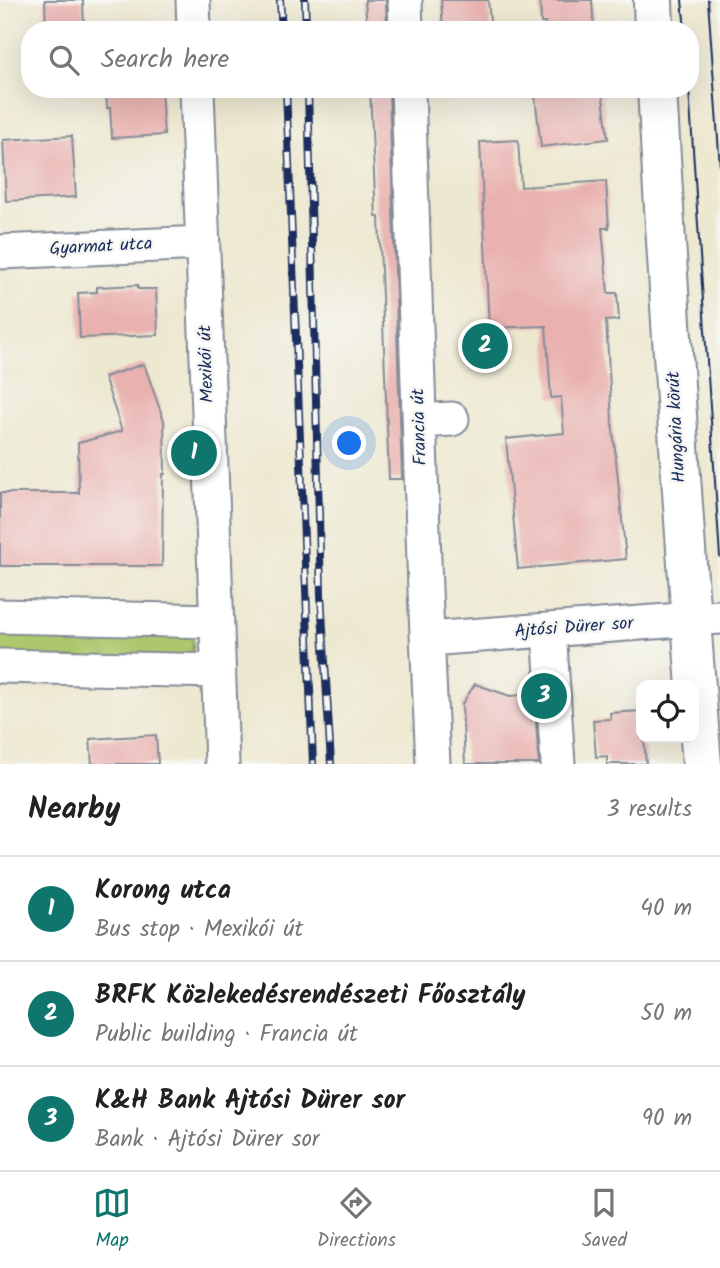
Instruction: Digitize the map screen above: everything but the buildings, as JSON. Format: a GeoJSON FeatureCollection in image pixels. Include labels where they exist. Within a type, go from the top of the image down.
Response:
{"type":"FeatureCollection","features":[{"type":"Feature","properties":{"kind":"main road"},"geometry":{"type":"LineString","coordinates":[[653,0],[654,21]]}},
{"type":"Feature","properties":{"kind":"main road","name":"Hungária körút"},"geometry":{"type":"LineString","coordinates":[[658,98],[682,518],[706,618],[702,764]]}},
{"type":"Feature","properties":{"kind":"street"},"geometry":{"type":"LineString","coordinates":[[193,0],[194,21]]}},
{"type":"Feature","properties":{"kind":"street"},"geometry":{"type":"LineString","coordinates":[[405,0],[406,21]]}},
{"type":"Feature","properties":{"kind":"street","name":"Mexikói út"},"geometry":{"type":"LineString","coordinates":[[197,98],[222,764]]}},
{"type":"Feature","properties":{"kind":"street","name":"Francia út"},"geometry":{"type":"LineString","coordinates":[[409,98],[436,420],[428,639],[433,764]]}},
{"type":"Feature","properties":{"kind":"street","name":"Gyarmat utca"},"geometry":{"type":"LineString","coordinates":[[0,252],[203,243]]}},
{"type":"Feature","properties":{"kind":"street"},"geometry":{"type":"LineString","coordinates":[[0,616],[216,621]]}},
{"type":"Feature","properties":{"kind":"street","name":"Ajtósi Dürer sor"},"geometry":{"type":"LineString","coordinates":[[428,639],[706,618]]}},
{"type":"Feature","properties":{"kind":"street"},"geometry":{"type":"LineString","coordinates":[[549,630],[558,764]]}},
{"type":"Feature","properties":{"kind":"street"},"geometry":{"type":"LineString","coordinates":[[0,666],[218,671]]}},
{"type":"Feature","properties":{"kind":"green space"},"geometry":{"type":"Polygon","coordinates":[[[0,623],[193,627],[193,663],[0,657],[0,623]]]}},
{"type":"Feature","properties":{"kind":"tram line"},"geometry":{"type":"LineString","coordinates":[[682,0],[684,21]]}},
{"type":"Feature","properties":{"kind":"tram line"},"geometry":{"type":"LineString","coordinates":[[708,0],[720,167]]}},
{"type":"Feature","properties":{"kind":"tram line"},"geometry":{"type":"LineString","coordinates":[[690,98],[720,557]]}},
{"type":"Feature","properties":{"kind":"railway"},"geometry":{"type":"LineString","coordinates":[[280,0],[281,21]]}},
{"type":"Feature","properties":{"kind":"railway"},"geometry":{"type":"LineString","coordinates":[[305,0],[306,21]]}},
{"type":"Feature","properties":{"kind":"railway"},"geometry":{"type":"LineString","coordinates":[[286,98],[313,764]]}},
{"type":"Feature","properties":{"kind":"railway"},"geometry":{"type":"LineString","coordinates":[[308,98],[321,595],[331,764]]}},
{"type":"Feature","properties":{"kind":"place","name":"BRFK Közlekedésrendészeti Főosztály"},"geometry":{"type":"Point","coordinates":[485,346]}},
{"type":"Feature","properties":{"kind":"place","name":"Korong utca"},"geometry":{"type":"Point","coordinates":[194,453]}},
{"type":"Feature","properties":{"kind":"place","name":"K&H Bank Ajtósi Dürer sor"},"geometry":{"type":"Point","coordinates":[544,696]}}]}
